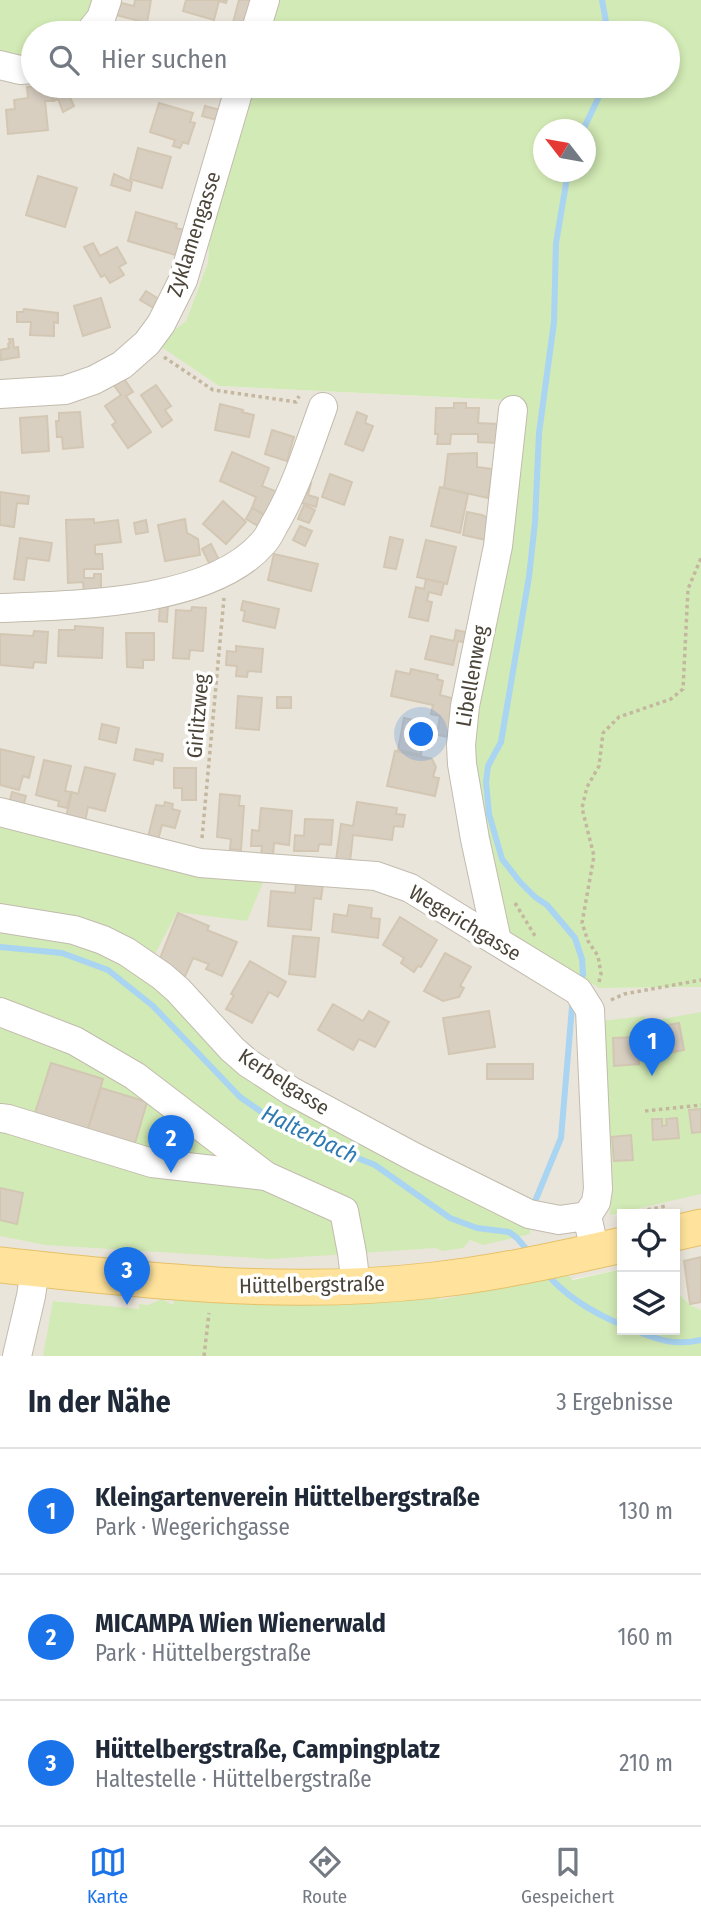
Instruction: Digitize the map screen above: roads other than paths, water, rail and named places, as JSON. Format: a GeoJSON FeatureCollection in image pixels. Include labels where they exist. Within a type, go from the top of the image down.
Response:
{"type":"FeatureCollection","features":[{"type":"Feature","properties":{"kind":"main road"},"geometry":{"type":"LineString","coordinates":[[680,1232],[701,1227]]}},
{"type":"Feature","properties":{"kind":"main road","name":"Hüttelbergstraße"},"geometry":{"type":"LineString","coordinates":[[0,1265],[212,1286],[301,1288],[434,1280],[482,1274],[609,1248]]}},
{"type":"Feature","properties":{"kind":"street"},"geometry":{"type":"LineString","coordinates":[[99,21],[107,0]]}},
{"type":"Feature","properties":{"kind":"street"},"geometry":{"type":"LineString","coordinates":[[259,21],[265,0]]}},
{"type":"Feature","properties":{"kind":"street"},"geometry":{"type":"LineString","coordinates":[[0,65],[21,70]]}},
{"type":"Feature","properties":{"kind":"street","name":"Zyklamengasse"},"geometry":{"type":"LineString","coordinates":[[0,394],[65,390],[94,380],[122,365],[147,343],[161,324],[183,280],[236,98]]}},
{"type":"Feature","properties":{"kind":"street"},"geometry":{"type":"LineString","coordinates":[[0,608],[64,606],[133,598],[197,583],[227,572],[247,559],[265,541],[282,512],[300,471],[311,402]]}},
{"type":"Feature","properties":{"kind":"street","name":"Libellenweg"},"geometry":{"type":"LineString","coordinates":[[497,941],[475,839],[461,745],[465,706],[498,546],[513,410]]}},
{"type":"Feature","properties":{"kind":"street","name":"Wegerichgasse"},"geometry":{"type":"LineString","coordinates":[[0,812],[200,863],[376,876],[410,888],[578,991],[590,1010],[598,1189],[596,1202],[587,1216]]}},
{"type":"Feature","properties":{"kind":"street","name":"Kerbelgasse"},"geometry":{"type":"LineString","coordinates":[[0,918],[74,930],[127,952],[178,990],[232,1049],[267,1077],[291,1091],[414,1157],[530,1214],[559,1220],[587,1216]]}},
{"type":"Feature","properties":{"kind":"street"},"geometry":{"type":"LineString","coordinates":[[0,1012],[75,1041],[135,1076],[266,1176],[344,1211],[356,1286]]}},
{"type":"Feature","properties":{"kind":"street"},"geometry":{"type":"LineString","coordinates":[[0,1118],[152,1163],[266,1176]]}},
{"type":"Feature","properties":{"kind":"street"},"geometry":{"type":"LineString","coordinates":[[587,1216],[609,1248]]}},
{"type":"Feature","properties":{"kind":"street"},"geometry":{"type":"LineString","coordinates":[[17,1356],[35,1269]]}},
{"type":"Feature","properties":{"kind":"waterway"},"geometry":{"type":"LineString","coordinates":[[602,0],[606,21]]}},
{"type":"Feature","properties":{"kind":"waterway"},"geometry":{"type":"LineString","coordinates":[[588,119],[598,98]]}},
{"type":"Feature","properties":{"kind":"waterway"},"geometry":{"type":"LineString","coordinates":[[566,182],[556,243],[554,322],[539,433],[535,522],[529,577],[501,742],[488,766],[486,782],[489,814],[502,859],[520,882],[547,905],[575,938],[582,959],[583,975]]}},
{"type":"Feature","properties":{"kind":"waterway","name":"Halterbach"},"geometry":{"type":"LineString","coordinates":[[0,947],[62,953],[108,970],[153,1006],[240,1097],[273,1120],[298,1134],[375,1165],[450,1218],[477,1228],[509,1232],[529,1252]]}},
{"type":"Feature","properties":{"kind":"waterway"},"geometry":{"type":"LineString","coordinates":[[536,1199],[561,1138],[572,1007]]}},
{"type":"Feature","properties":{"kind":"waterway","name":"Halterbach"},"geometry":{"type":"LineString","coordinates":[[547,1274],[582,1304],[617,1323]]}},
{"type":"Feature","properties":{"kind":"waterway","name":"Halterbach"},"geometry":{"type":"LineString","coordinates":[[646,1335],[667,1341],[701,1340]]}},
{"type":"Feature","properties":{"kind":"place","name":"Kleingartenverein Hüttelbergstraße"},"geometry":{"type":"Point","coordinates":[652,1076]}},
{"type":"Feature","properties":{"kind":"place","name":"MICAMPA Wien Wienerwald"},"geometry":{"type":"Point","coordinates":[171,1173]}},
{"type":"Feature","properties":{"kind":"place","name":"Hüttelbergstraße, Campingplatz"},"geometry":{"type":"Point","coordinates":[127,1305]}}]}
